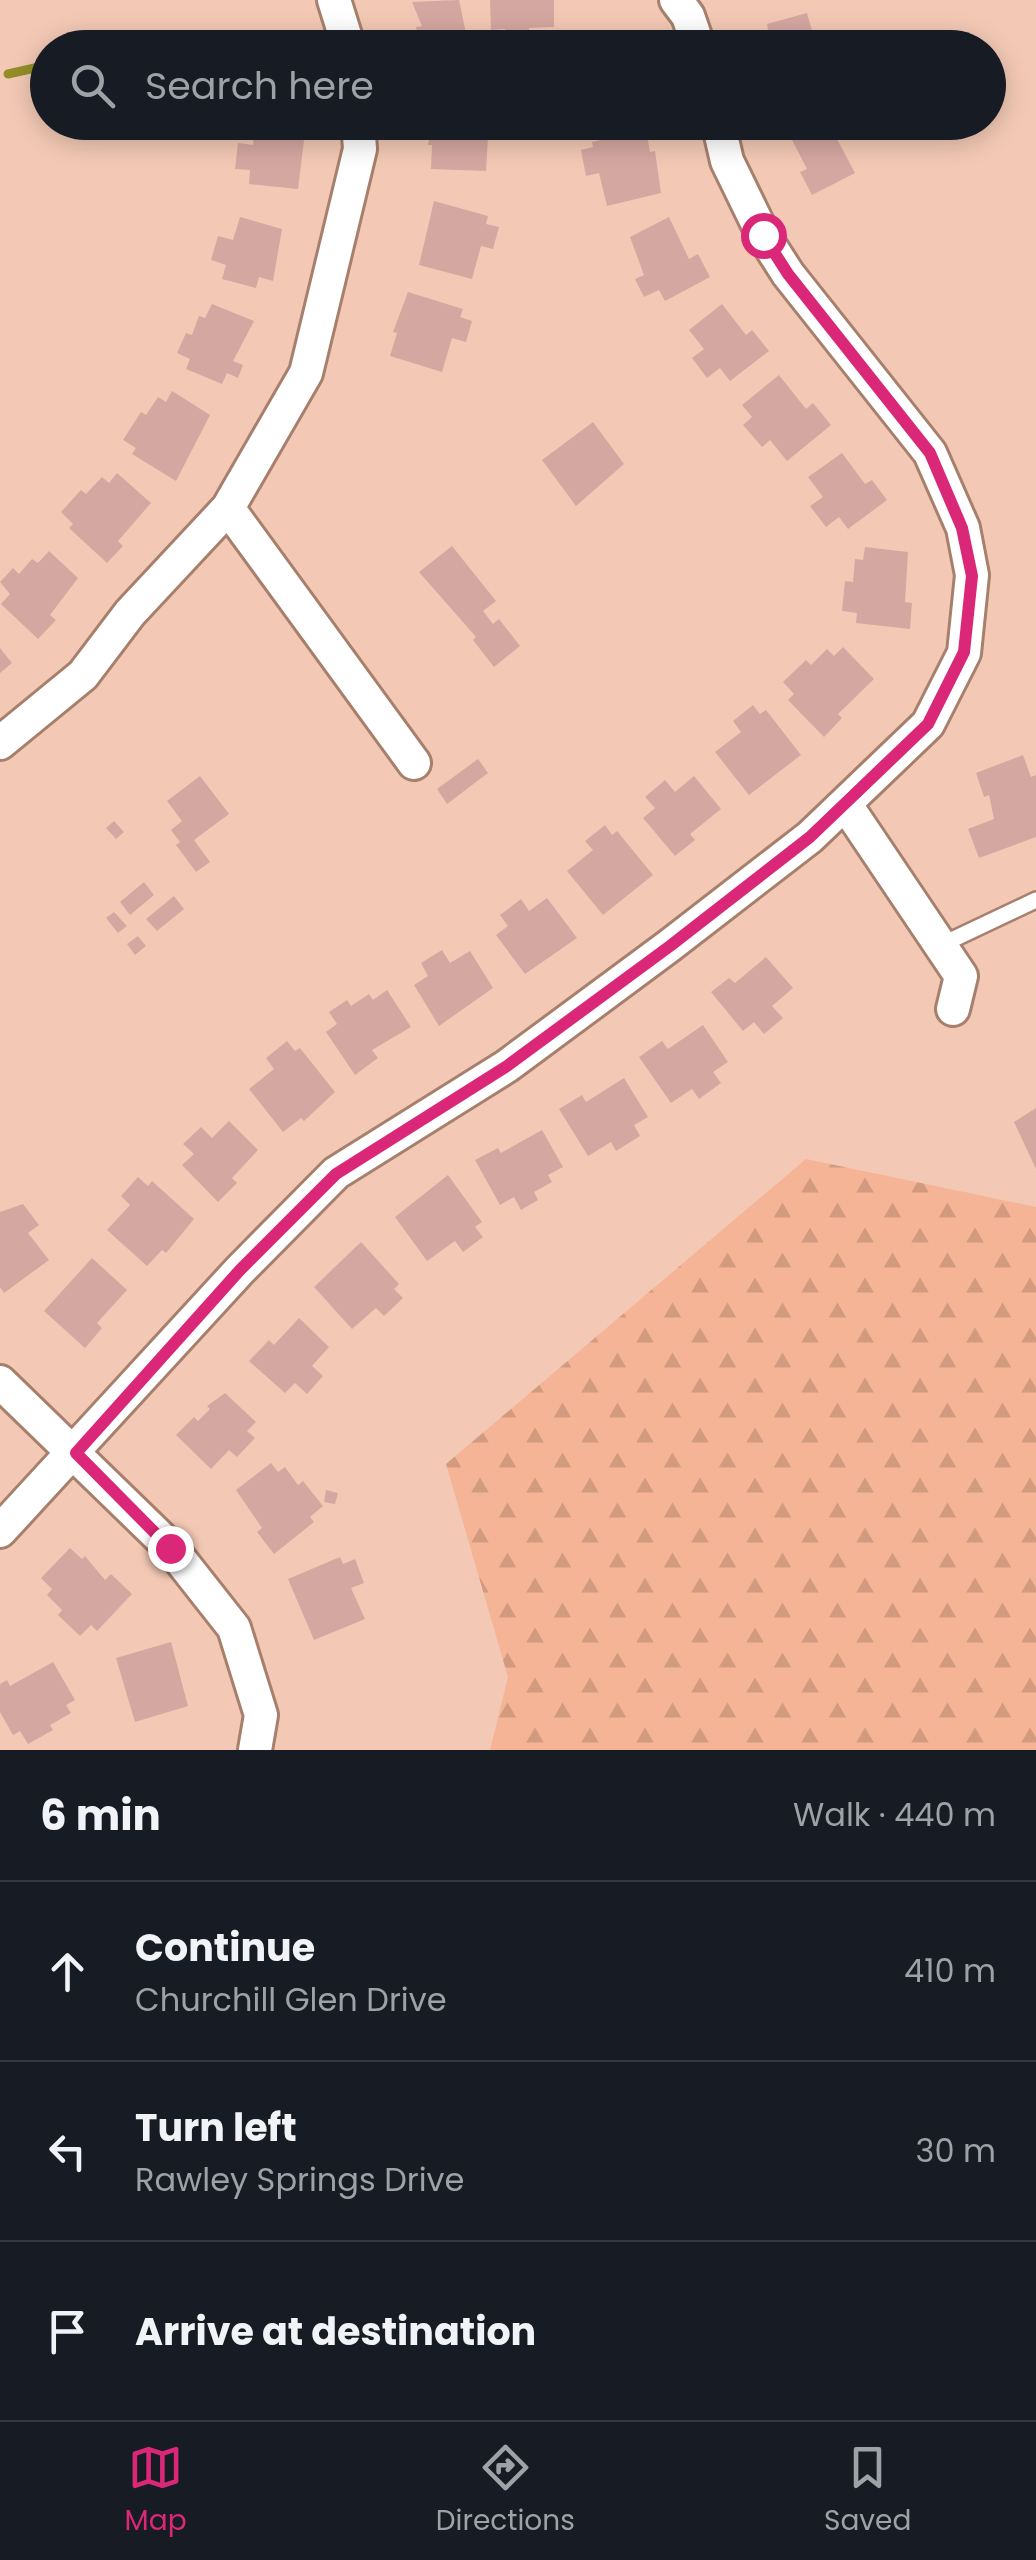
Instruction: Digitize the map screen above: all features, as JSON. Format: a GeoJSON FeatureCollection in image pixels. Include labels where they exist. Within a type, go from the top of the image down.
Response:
{"type":"FeatureCollection","features":[{"type":"Feature","properties":{"kind":"street"},"geometry":{"type":"LineString","coordinates":[[334,0],[343,30]]}},
{"type":"Feature","properties":{"kind":"street"},"geometry":{"type":"LineString","coordinates":[[676,0],[693,30]]}},
{"type":"Feature","properties":{"kind":"street"},"geometry":{"type":"LineString","coordinates":[[0,743],[83,675],[130,614],[228,508],[306,373],[359,140]]}},
{"type":"Feature","properties":{"kind":"street"},"geometry":{"type":"LineString","coordinates":[[0,1532],[76,1453],[167,1348],[336,1174],[507,1066],[779,862],[846,805],[928,724],[964,652],[972,576],[962,528],[930,453],[788,274],[740,194],[724,140]]}},
{"type":"Feature","properties":{"kind":"street"},"geometry":{"type":"LineString","coordinates":[[228,508],[414,763]]}},
{"type":"Feature","properties":{"kind":"street"},"geometry":{"type":"LineString","coordinates":[[846,805],[961,976],[953,1009]]}},
{"type":"Feature","properties":{"kind":"street"},"geometry":{"type":"LineString","coordinates":[[0,1382],[170,1548],[234,1628],[261,1715],[255,1750]]}},
{"type":"Feature","properties":{"kind":"lane"},"geometry":{"type":"LineString","coordinates":[[942,945],[1036,900]]}},
{"type":"Feature","properties":{"kind":"green space"},"geometry":{"type":"Polygon","coordinates":[[[806,1159],[1036,1207],[1036,1750],[490,1750],[508,1677],[446,1464],[806,1159]]]}},
{"type":"Feature","properties":{"kind":"building"},"geometry":{"type":"Polygon","coordinates":[[[459,0],[465,30],[417,30],[422,26],[412,2],[459,0]]]}},
{"type":"Feature","properties":{"kind":"building"},"geometry":{"type":"Polygon","coordinates":[[[490,0],[554,0],[554,27],[491,30],[490,0]]]}},
{"type":"Feature","properties":{"kind":"building"},"geometry":{"type":"Polygon","coordinates":[[[807,13],[812,30],[768,30],[767,24],[807,13]]]}},
{"type":"Feature","properties":{"kind":"building"},"geometry":{"type":"Polygon","coordinates":[[[253,140],[304,140],[298,189],[249,184],[250,170],[235,169],[238,143],[253,145],[253,140]]]}},
{"type":"Feature","properties":{"kind":"building"},"geometry":{"type":"Polygon","coordinates":[[[429,140],[488,140],[486,171],[431,169],[432,145],[428,145],[429,140]]]}},
{"type":"Feature","properties":{"kind":"building"},"geometry":{"type":"Polygon","coordinates":[[[648,140],[650,152],[655,151],[661,193],[607,206],[599,173],[586,176],[581,150],[593,147],[592,142],[648,140]]]}},
{"type":"Feature","properties":{"kind":"building"},"geometry":{"type":"Polygon","coordinates":[[[792,140],[838,140],[855,173],[812,195],[800,172],[807,169],[792,140]]]}},
{"type":"Feature","properties":{"kind":"building"},"geometry":{"type":"Polygon","coordinates":[[[434,201],[488,216],[486,224],[499,227],[493,249],[481,246],[472,279],[419,265],[434,201]]]}},
{"type":"Feature","properties":{"kind":"building"},"geometry":{"type":"Polygon","coordinates":[[[240,217],[282,229],[273,281],[259,277],[256,288],[222,279],[226,265],[211,260],[218,236],[233,240],[240,217]]]}},
{"type":"Feature","properties":{"kind":"building"},"geometry":{"type":"Polygon","coordinates":[[[669,217],[689,259],[698,254],[710,277],[665,301],[659,290],[644,297],[635,279],[644,275],[630,237],[669,217]]]}},
{"type":"Feature","properties":{"kind":"building"},"geometry":{"type":"Polygon","coordinates":[[[408,292],[463,309],[460,317],[472,321],[466,342],[452,338],[442,372],[390,356],[397,333],[393,332],[408,292]]]}},
{"type":"Feature","properties":{"kind":"building"},"geometry":{"type":"Polygon","coordinates":[[[212,304],[254,321],[233,361],[243,365],[238,378],[227,373],[222,384],[186,369],[190,359],[177,353],[186,333],[192,335],[199,316],[205,318],[212,304]]]}},
{"type":"Feature","properties":{"kind":"building"},"geometry":{"type":"Polygon","coordinates":[[[722,304],[746,335],[752,330],[769,351],[730,381],[720,368],[707,378],[692,358],[704,349],[689,330],[722,304]]]}},
{"type":"Feature","properties":{"kind":"building"},"geometry":{"type":"Polygon","coordinates":[[[779,375],[806,409],[813,403],[831,425],[787,461],[770,440],[762,447],[743,425],[752,417],[742,405],[779,375]]]}},
{"type":"Feature","properties":{"kind":"building"},"geometry":{"type":"Polygon","coordinates":[[[172,391],[210,415],[176,481],[132,454],[136,448],[123,440],[141,412],[146,415],[158,397],[166,402],[172,391]]]}},
{"type":"Feature","properties":{"kind":"building"},"geometry":{"type":"Polygon","coordinates":[[[593,422],[624,464],[576,506],[542,460],[593,422]]]}},
{"type":"Feature","properties":{"kind":"building"},"geometry":{"type":"Polygon","coordinates":[[[842,453],[865,484],[872,480],[887,500],[848,529],[839,517],[826,527],[810,506],[823,497],[808,477],[842,453]]]}},
{"type":"Feature","properties":{"kind":"building"},"geometry":{"type":"Polygon","coordinates":[[[117,473],[151,503],[118,541],[123,546],[107,563],[69,528],[73,524],[61,512],[81,490],[86,494],[102,477],[109,483],[117,473]]]}},
{"type":"Feature","properties":{"kind":"building"},"geometry":{"type":"Polygon","coordinates":[[[452,546],[496,601],[483,611],[493,624],[499,619],[520,646],[494,667],[473,640],[476,637],[419,572],[452,546]]]}},
{"type":"Feature","properties":{"kind":"building"},"geometry":{"type":"Polygon","coordinates":[[[865,547],[908,552],[905,602],[912,603],[910,629],[856,623],[857,613],[842,611],[845,581],[853,582],[855,559],[863,560],[865,547]]]}},
{"type":"Feature","properties":{"kind":"building"},"geometry":{"type":"Polygon","coordinates":[[[49,551],[78,578],[50,615],[56,620],[38,639],[1,604],[10,594],[0,582],[13,568],[19,574],[32,559],[38,563],[49,551]]]}},
{"type":"Feature","properties":{"kind":"building"},"geometry":{"type":"Polygon","coordinates":[[[843,647],[874,679],[838,714],[842,718],[824,737],[788,700],[794,694],[783,682],[806,660],[811,665],[827,649],[834,656],[843,647]]]}},
{"type":"Feature","properties":{"kind":"building"},"geometry":{"type":"Polygon","coordinates":[[[0,648],[12,663],[0,673],[0,648]]]}},
{"type":"Feature","properties":{"kind":"building"},"geometry":{"type":"Polygon","coordinates":[[[753,705],[760,714],[766,710],[801,755],[749,795],[715,752],[741,732],[733,721],[753,705]]]}},
{"type":"Feature","properties":{"kind":"building"},"geometry":{"type":"Polygon","coordinates":[[[1023,755],[1031,777],[1036,775],[1036,837],[979,858],[968,829],[994,819],[989,795],[984,797],[976,773],[1023,755]]]}},
{"type":"Feature","properties":{"kind":"building"},"geometry":{"type":"Polygon","coordinates":[[[478,759],[488,773],[447,804],[437,789],[478,759]]]}},
{"type":"Feature","properties":{"kind":"building"},"geometry":{"type":"Polygon","coordinates":[[[200,776],[229,814],[194,840],[210,862],[196,872],[176,845],[180,842],[171,830],[182,821],[167,801],[200,776]]]}},
{"type":"Feature","properties":{"kind":"building"},"geometry":{"type":"Polygon","coordinates":[[[694,776],[721,809],[690,834],[695,840],[675,856],[643,818],[655,808],[645,797],[665,780],[675,792],[694,776]]]}},
{"type":"Feature","properties":{"kind":"building"},"geometry":{"type":"Polygon","coordinates":[[[114,821],[124,832],[116,839],[106,828],[114,821]]]}},
{"type":"Feature","properties":{"kind":"building"},"geometry":{"type":"Polygon","coordinates":[[[605,825],[612,835],[617,831],[653,875],[603,915],[567,871],[593,850],[585,841],[605,825]]]}},
{"type":"Feature","properties":{"kind":"building"},"geometry":{"type":"Polygon","coordinates":[[[144,882],[154,895],[130,915],[120,902],[144,882]]]}},
{"type":"Feature","properties":{"kind":"building"},"geometry":{"type":"Polygon","coordinates":[[[174,896],[184,909],[157,931],[146,919],[174,896]]]}},
{"type":"Feature","properties":{"kind":"building"},"geometry":{"type":"Polygon","coordinates":[[[547,898],[577,938],[525,974],[496,935],[508,926],[500,915],[521,899],[529,911],[547,898]]]}},
{"type":"Feature","properties":{"kind":"building"},"geometry":{"type":"Polygon","coordinates":[[[114,912],[127,926],[118,933],[106,918],[114,912]]]}},
{"type":"Feature","properties":{"kind":"building"},"geometry":{"type":"Polygon","coordinates":[[[138,936],[146,946],[135,955],[127,944],[138,936]]]}},
{"type":"Feature","properties":{"kind":"building"},"geometry":{"type":"Polygon","coordinates":[[[442,950],[450,963],[470,951],[493,988],[439,1026],[414,985],[428,976],[421,963],[442,950]]]}},
{"type":"Feature","properties":{"kind":"building"},"geometry":{"type":"Polygon","coordinates":[[[766,957],[793,988],[772,1006],[783,1018],[764,1034],[754,1022],[743,1031],[711,992],[729,978],[735,983],[766,957]]]}},
{"type":"Feature","properties":{"kind":"building"},"geometry":{"type":"Polygon","coordinates":[[[387,990],[411,1027],[372,1050],[378,1058],[355,1075],[326,1032],[337,1024],[329,1012],[347,1000],[351,1006],[369,994],[373,1000],[387,990]]]}},
{"type":"Feature","properties":{"kind":"building"},"geometry":{"type":"Polygon","coordinates":[[[703,1025],[728,1062],[713,1072],[721,1083],[699,1099],[692,1089],[671,1103],[639,1057],[662,1041],[668,1049],[703,1025]]]}},
{"type":"Feature","properties":{"kind":"building"},"geometry":{"type":"Polygon","coordinates":[[[287,1041],[295,1051],[300,1048],[335,1092],[304,1121],[301,1118],[283,1132],[249,1089],[274,1069],[266,1058],[287,1041]]]}},
{"type":"Feature","properties":{"kind":"building"},"geometry":{"type":"Polygon","coordinates":[[[624,1078],[648,1117],[634,1125],[640,1136],[616,1151],[611,1142],[588,1156],[559,1109],[582,1095],[586,1102],[624,1078]]]}},
{"type":"Feature","properties":{"kind":"building"},"geometry":{"type":"Polygon","coordinates":[[[1036,1108],[1036,1169],[1014,1122],[1036,1108]]]}},
{"type":"Feature","properties":{"kind":"building"},"geometry":{"type":"Polygon","coordinates":[[[229,1121],[258,1150],[232,1178],[237,1183],[218,1202],[182,1165],[194,1154],[183,1144],[201,1127],[212,1138],[229,1121]]]}},
{"type":"Feature","properties":{"kind":"building"},"geometry":{"type":"Polygon","coordinates":[[[542,1130],[563,1167],[548,1175],[552,1182],[534,1192],[538,1200],[521,1210],[514,1197],[500,1205],[475,1160],[498,1148],[501,1153],[542,1130]]]}},
{"type":"Feature","properties":{"kind":"building"},"geometry":{"type":"Polygon","coordinates":[[[448,1175],[482,1222],[475,1227],[483,1237],[463,1252],[455,1241],[427,1261],[395,1217],[448,1175]]]}},
{"type":"Feature","properties":{"kind":"building"},"geometry":{"type":"Polygon","coordinates":[[[138,1177],[148,1186],[152,1181],[194,1219],[166,1253],[162,1250],[147,1266],[107,1230],[130,1205],[121,1196],[138,1177]]]}},
{"type":"Feature","properties":{"kind":"building"},"geometry":{"type":"Polygon","coordinates":[[[23,1204],[39,1225],[28,1233],[49,1260],[4,1293],[0,1287],[0,1212],[23,1204]]]}},
{"type":"Feature","properties":{"kind":"building"},"geometry":{"type":"Polygon","coordinates":[[[361,1242],[399,1284],[394,1289],[403,1298],[384,1316],[376,1308],[352,1329],[314,1287],[361,1242]]]}},
{"type":"Feature","properties":{"kind":"building"},"geometry":{"type":"Polygon","coordinates":[[[92,1258],[127,1290],[97,1323],[102,1328],[85,1348],[44,1311],[92,1258]]]}},
{"type":"Feature","properties":{"kind":"building"},"geometry":{"type":"Polygon","coordinates":[[[299,1318],[329,1347],[312,1366],[323,1376],[307,1394],[295,1383],[285,1393],[249,1361],[269,1340],[274,1345],[299,1318]]]}},
{"type":"Feature","properties":{"kind":"building"},"geometry":{"type":"Polygon","coordinates":[[[225,1393],[256,1422],[247,1431],[255,1438],[237,1457],[229,1450],[211,1469],[176,1435],[194,1417],[198,1421],[210,1409],[207,1406],[225,1393]]]}},
{"type":"Feature","properties":{"kind":"building"},"geometry":{"type":"Polygon","coordinates":[[[271,1463],[278,1472],[285,1467],[298,1485],[303,1481],[323,1506],[310,1517],[314,1522],[274,1554],[257,1532],[262,1528],[236,1490],[271,1463]]]}},
{"type":"Feature","properties":{"kind":"building"},"geometry":{"type":"Polygon","coordinates":[[[326,1490],[338,1493],[335,1504],[324,1502],[326,1490]]]}},
{"type":"Feature","properties":{"kind":"building"},"geometry":{"type":"Polygon","coordinates":[[[70,1548],[82,1559],[85,1556],[105,1580],[111,1574],[132,1594],[97,1631],[91,1625],[80,1636],[58,1615],[62,1610],[47,1595],[52,1589],[41,1578],[70,1548]]]}},
{"type":"Feature","properties":{"kind":"building"},"geometry":{"type":"Polygon","coordinates":[[[340,1557],[343,1564],[355,1559],[364,1583],[351,1588],[365,1619],[314,1640],[288,1579],[340,1557]]]}},
{"type":"Feature","properties":{"kind":"building"},"geometry":{"type":"Polygon","coordinates":[[[171,1642],[188,1706],[135,1722],[116,1658],[171,1642]]]}},
{"type":"Feature","properties":{"kind":"building"},"geometry":{"type":"Polygon","coordinates":[[[53,1662],[75,1700],[66,1705],[71,1713],[50,1725],[53,1730],[28,1744],[20,1731],[13,1735],[0,1712],[0,1684],[7,1680],[10,1686],[53,1662]]]}},
{"type":"Feature","properties":{"kind":"waterway"},"geometry":{"type":"LineString","coordinates":[[8,74],[30,69]]}},
{"type":"Feature","properties":{"kind":"route"},"geometry":{"type":"LineString","coordinates":[[170,1548],[76,1453],[143,1374],[336,1174],[507,1066],[810,837],[877,778],[928,724],[964,652],[972,576],[962,528],[930,453],[788,274],[763,235]]}}]}
